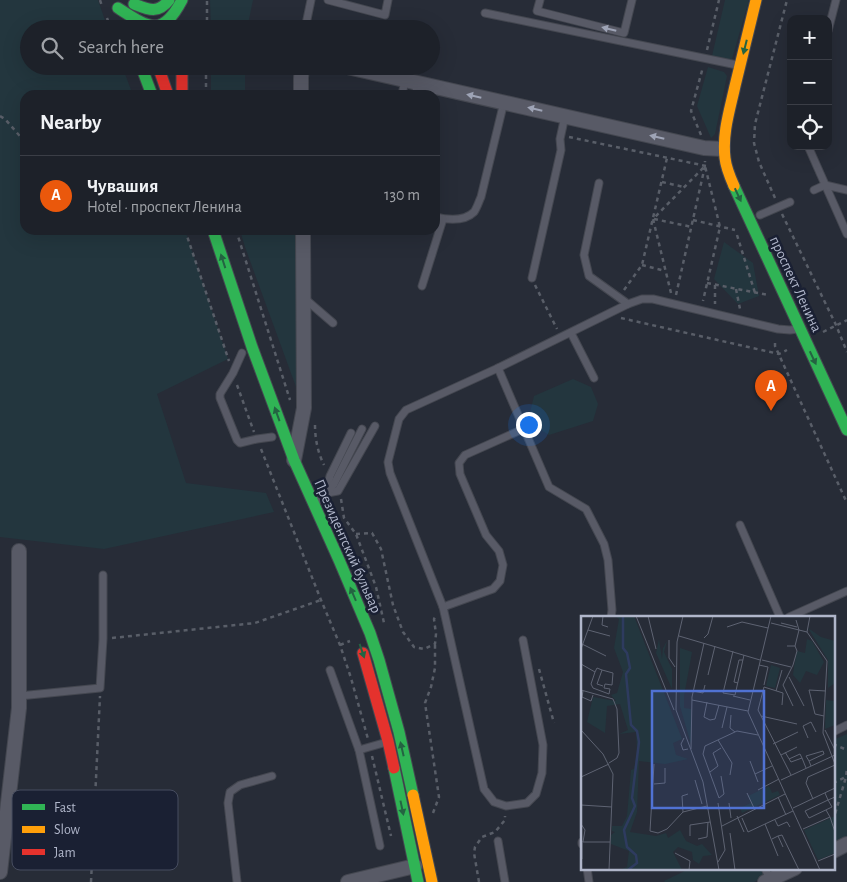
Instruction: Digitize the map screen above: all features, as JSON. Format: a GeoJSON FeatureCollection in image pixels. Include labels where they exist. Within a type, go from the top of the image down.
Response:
{"type":"FeatureCollection","features":[{"type":"Feature","properties":{"kind":"main road"},"geometry":{"type":"LineString","coordinates":[[133,2],[144,8],[159,10],[170,0]]}},
{"type":"Feature","properties":{"kind":"main road"},"geometry":{"type":"LineString","coordinates":[[170,0],[175,20]]}},
{"type":"Feature","properties":{"kind":"main road"},"geometry":{"type":"LineString","coordinates":[[176,20],[182,0]]}},
{"type":"Feature","properties":{"kind":"main road","name":"проспект Ленина"},"geometry":{"type":"LineString","coordinates":[[756,0],[724,134],[724,159],[727,172],[805,327],[847,430]]}},
{"type":"Feature","properties":{"kind":"main road"},"geometry":{"type":"LineString","coordinates":[[133,2],[140,20]]}},
{"type":"Feature","properties":{"kind":"main road"},"geometry":{"type":"LineString","coordinates":[[117,4],[135,20]]}},
{"type":"Feature","properties":{"kind":"main road"},"geometry":{"type":"LineString","coordinates":[[117,4],[123,20]]}},
{"type":"Feature","properties":{"kind":"main road"},"geometry":{"type":"LineString","coordinates":[[144,75],[150,90]]}},
{"type":"Feature","properties":{"kind":"main road"},"geometry":{"type":"LineString","coordinates":[[162,75],[168,90]]}},
{"type":"Feature","properties":{"kind":"main road"},"geometry":{"type":"LineString","coordinates":[[170,90],[171,75]]}},
{"type":"Feature","properties":{"kind":"main road"},"geometry":{"type":"LineString","coordinates":[[182,75],[182,90]]}},
{"type":"Feature","properties":{"kind":"main road","name":"Президентский бульвар"},"geometry":{"type":"LineString","coordinates":[[215,235],[252,347],[294,460],[366,624],[379,660],[398,732],[432,882]]}},
{"type":"Feature","properties":{"kind":"main road"},"geometry":{"type":"LineString","coordinates":[[240,349],[248,372]]}},
{"type":"Feature","properties":{"kind":"main road"},"geometry":{"type":"LineString","coordinates":[[361,647],[388,742],[418,882]]}},
{"type":"Feature","properties":{"kind":"street"},"geometry":{"type":"LineString","coordinates":[[301,75],[301,90]]}},
{"type":"Feature","properties":{"kind":"street"},"geometry":{"type":"LineString","coordinates":[[374,75],[413,86],[436,90]]}},
{"type":"Feature","properties":{"kind":"street"},"geometry":{"type":"LineString","coordinates":[[440,91],[504,102],[704,148],[723,149]]}},
{"type":"Feature","properties":{"kind":"street"},"geometry":{"type":"LineString","coordinates":[[294,460],[304,408],[303,235]]}},
{"type":"Feature","properties":{"kind":"street"},"geometry":{"type":"LineString","coordinates":[[0,872],[19,708],[19,551]]}},
{"type":"Feature","properties":{"kind":"street"},"geometry":{"type":"LineString","coordinates":[[834,850],[847,844]]}},
{"type":"Feature","properties":{"kind":"street"},"geometry":{"type":"LineString","coordinates":[[348,882],[415,866]]}},
{"type":"Feature","properties":{"kind":"street"},"geometry":{"type":"LineString","coordinates":[[767,877],[789,870]]}},
{"type":"Feature","properties":{"kind":"lane"},"geometry":{"type":"LineString","coordinates":[[307,20],[310,0]]}},
{"type":"Feature","properties":{"kind":"lane"},"geometry":{"type":"LineString","coordinates":[[328,0],[385,15],[388,0]]}},
{"type":"Feature","properties":{"kind":"lane"},"geometry":{"type":"LineString","coordinates":[[540,0],[538,12],[624,32],[632,0]]}},
{"type":"Feature","properties":{"kind":"lane"},"geometry":{"type":"LineString","coordinates":[[832,16],[836,0]]}},
{"type":"Feature","properties":{"kind":"lane"},"geometry":{"type":"LineString","coordinates":[[485,12],[740,66]]}},
{"type":"Feature","properties":{"kind":"lane"},"geometry":{"type":"LineString","coordinates":[[440,218],[461,220],[475,212],[481,197],[504,102]]}},
{"type":"Feature","properties":{"kind":"lane"},"geometry":{"type":"LineString","coordinates":[[532,278],[561,150],[560,139],[565,116]]}},
{"type":"Feature","properties":{"kind":"lane"},"geometry":{"type":"LineString","coordinates":[[810,150],[847,234]]}},
{"type":"Feature","properties":{"kind":"lane"},"geometry":{"type":"LineString","coordinates":[[599,183],[584,255],[589,276],[628,304]]}},
{"type":"Feature","properties":{"kind":"lane"},"geometry":{"type":"LineString","coordinates":[[814,190],[825,185],[847,190]]}},
{"type":"Feature","properties":{"kind":"lane"},"geometry":{"type":"LineString","coordinates":[[760,215],[790,202]]}},
{"type":"Feature","properties":{"kind":"lane"},"geometry":{"type":"LineString","coordinates":[[440,229],[443,219]]}},
{"type":"Feature","properties":{"kind":"lane"},"geometry":{"type":"LineString","coordinates":[[422,286],[438,235]]}},
{"type":"Feature","properties":{"kind":"lane"},"geometry":{"type":"LineString","coordinates":[[304,298],[333,323]]}},
{"type":"Feature","properties":{"kind":"lane"},"geometry":{"type":"LineString","coordinates":[[523,640],[543,745],[542,773],[536,794],[527,803],[506,806],[494,802],[484,789],[443,607],[390,473],[388,462],[399,419],[406,410],[642,299],[653,299],[778,328],[790,330],[805,327]]}},
{"type":"Feature","properties":{"kind":"lane"},"geometry":{"type":"LineString","coordinates":[[571,333],[594,378]]}},
{"type":"Feature","properties":{"kind":"lane"},"geometry":{"type":"LineString","coordinates":[[240,349],[233,372],[220,394],[220,398],[237,440],[240,443],[272,437]]}},
{"type":"Feature","properties":{"kind":"lane"},"geometry":{"type":"LineString","coordinates":[[498,368],[549,488],[586,508],[604,544],[608,560],[611,616]]}},
{"type":"Feature","properties":{"kind":"lane"},"geometry":{"type":"LineString","coordinates":[[327,493],[338,491],[375,426]]}},
{"type":"Feature","properties":{"kind":"lane"},"geometry":{"type":"LineString","coordinates":[[314,504],[334,484],[362,429]]}},
{"type":"Feature","properties":{"kind":"lane"},"geometry":{"type":"LineString","coordinates":[[443,607],[493,589],[500,581],[503,566],[499,551],[486,535],[478,518],[460,474],[459,464],[465,455],[524,429]]}},
{"type":"Feature","properties":{"kind":"lane"},"geometry":{"type":"LineString","coordinates":[[327,493],[330,476],[351,433]]}},
{"type":"Feature","properties":{"kind":"lane"},"geometry":{"type":"LineString","coordinates":[[740,525],[780,616]]}},
{"type":"Feature","properties":{"kind":"lane"},"geometry":{"type":"LineString","coordinates":[[19,696],[100,688],[104,576]]}},
{"type":"Feature","properties":{"kind":"lane"},"geometry":{"type":"LineString","coordinates":[[791,616],[847,591]]}},
{"type":"Feature","properties":{"kind":"lane"},"geometry":{"type":"LineString","coordinates":[[330,670],[358,750],[380,846]]}},
{"type":"Feature","properties":{"kind":"lane"},"geometry":{"type":"LineString","coordinates":[[834,732],[847,725]]}},
{"type":"Feature","properties":{"kind":"lane"},"geometry":{"type":"LineString","coordinates":[[358,750],[388,742]]}},
{"type":"Feature","properties":{"kind":"lane"},"geometry":{"type":"LineString","coordinates":[[238,882],[228,803],[230,792],[240,785],[272,776]]}},
{"type":"Feature","properties":{"kind":"lane"},"geometry":{"type":"LineString","coordinates":[[498,841],[505,882]]}},
{"type":"Feature","properties":{"kind":"path"},"geometry":{"type":"LineString","coordinates":[[207,0],[207,20]]}},
{"type":"Feature","properties":{"kind":"path"},"geometry":{"type":"LineString","coordinates":[[704,141],[691,111],[719,0]]}},
{"type":"Feature","properties":{"kind":"path"},"geometry":{"type":"LineString","coordinates":[[787,0],[755,124],[754,143],[759,162],[779,207],[836,325],[847,352]]}},
{"type":"Feature","properties":{"kind":"path"},"geometry":{"type":"LineString","coordinates":[[206,75],[206,90]]}},
{"type":"Feature","properties":{"kind":"path"},"geometry":{"type":"LineString","coordinates":[[0,116],[20,136]]}},
{"type":"Feature","properties":{"kind":"path"},"geometry":{"type":"LineString","coordinates":[[561,135],[705,166]]}},
{"type":"Feature","properties":{"kind":"path"},"geometry":{"type":"LineString","coordinates":[[619,298],[642,265],[668,158]]}},
{"type":"Feature","properties":{"kind":"path"},"geometry":{"type":"LineString","coordinates":[[673,304],[692,227],[705,160]]}},
{"type":"Feature","properties":{"kind":"path"},"geometry":{"type":"LineString","coordinates":[[653,219],[705,166]]}},
{"type":"Feature","properties":{"kind":"path"},"geometry":{"type":"LineString","coordinates":[[701,310],[720,226],[705,166]]}},
{"type":"Feature","properties":{"kind":"path"},"geometry":{"type":"LineString","coordinates":[[662,182],[684,187]]}},
{"type":"Feature","properties":{"kind":"path"},"geometry":{"type":"LineString","coordinates":[[653,219],[692,227]]}},
{"type":"Feature","properties":{"kind":"path"},"geometry":{"type":"LineString","coordinates":[[653,219],[673,304]]}},
{"type":"Feature","properties":{"kind":"path"},"geometry":{"type":"LineString","coordinates":[[693,220],[742,231]]}},
{"type":"Feature","properties":{"kind":"path"},"geometry":{"type":"LineString","coordinates":[[735,230],[755,293]]}},
{"type":"Feature","properties":{"kind":"path"},"geometry":{"type":"LineString","coordinates":[[187,235],[228,359]]}},
{"type":"Feature","properties":{"kind":"path"},"geometry":{"type":"LineString","coordinates":[[238,235],[292,406]]}},
{"type":"Feature","properties":{"kind":"path"},"geometry":{"type":"LineString","coordinates":[[642,265],[665,270]]}},
{"type":"Feature","properties":{"kind":"path"},"geometry":{"type":"LineString","coordinates":[[532,278],[562,337]]}},
{"type":"Feature","properties":{"kind":"path"},"geometry":{"type":"LineString","coordinates":[[707,283],[772,296]]}},
{"type":"Feature","properties":{"kind":"path"},"geometry":{"type":"LineString","coordinates":[[715,285],[715,304]]}},
{"type":"Feature","properties":{"kind":"path"},"geometry":{"type":"LineString","coordinates":[[736,289],[740,309]]}},
{"type":"Feature","properties":{"kind":"path"},"geometry":{"type":"LineString","coordinates":[[618,317],[779,354],[787,350]]}},
{"type":"Feature","properties":{"kind":"path"},"geometry":{"type":"LineString","coordinates":[[823,332],[847,320]]}},
{"type":"Feature","properties":{"kind":"path"},"geometry":{"type":"LineString","coordinates":[[775,343],[847,503]]}},
{"type":"Feature","properties":{"kind":"path"},"geometry":{"type":"LineString","coordinates":[[239,390],[255,432]]}},
{"type":"Feature","properties":{"kind":"path"},"geometry":{"type":"LineString","coordinates":[[261,448],[320,600],[340,645],[368,740]]}},
{"type":"Feature","properties":{"kind":"path"},"geometry":{"type":"LineString","coordinates":[[356,534],[372,533],[381,549],[393,605],[403,632],[414,647],[424,649],[435,644]]}},
{"type":"Feature","properties":{"kind":"path"},"geometry":{"type":"LineString","coordinates":[[103,639],[255,624],[320,600]]}},
{"type":"Feature","properties":{"kind":"path"},"geometry":{"type":"LineString","coordinates":[[431,817],[439,797],[425,703],[435,668],[436,634],[434,619],[438,610],[443,607]]}},
{"type":"Feature","properties":{"kind":"path"},"geometry":{"type":"LineString","coordinates":[[340,645],[350,641]]}},
{"type":"Feature","properties":{"kind":"path"},"geometry":{"type":"LineString","coordinates":[[538,663],[554,723]]}},
{"type":"Feature","properties":{"kind":"path"},"geometry":{"type":"LineString","coordinates":[[95,790],[100,688]]}},
{"type":"Feature","properties":{"kind":"path"},"geometry":{"type":"LineString","coordinates":[[834,744],[847,750]]}},
{"type":"Feature","properties":{"kind":"path"},"geometry":{"type":"LineString","coordinates":[[372,755],[392,840]]}},
{"type":"Feature","properties":{"kind":"path"},"geometry":{"type":"LineString","coordinates":[[834,818],[847,778],[847,768]]}},
{"type":"Feature","properties":{"kind":"path"},"geometry":{"type":"LineString","coordinates":[[834,783],[847,778]]}},
{"type":"Feature","properties":{"kind":"path"},"geometry":{"type":"LineString","coordinates":[[480,882],[474,853],[475,847],[482,837],[495,832],[504,820],[506,806]]}},
{"type":"Feature","properties":{"kind":"shaded area"},"geometry":{"type":"Polygon","coordinates":[[[0,0],[98,0],[105,20],[20,20],[20,75],[125,75],[131,90],[20,90],[20,235],[187,235],[228,359],[157,394],[186,483],[266,493],[274,512],[104,549],[0,537],[0,0]]]}},
{"type":"Feature","properties":{"kind":"shaded area"},"geometry":{"type":"Polygon","coordinates":[[[210,0],[253,0],[249,20],[211,20],[210,0]]]}},
{"type":"Feature","properties":{"kind":"shaded area"},"geometry":{"type":"Polygon","coordinates":[[[725,0],[749,0],[732,59],[730,60],[712,56],[725,0]]]}},
{"type":"Feature","properties":{"kind":"shaded area"},"geometry":{"type":"Polygon","coordinates":[[[708,67],[724,72],[727,76],[715,134],[711,138],[697,106],[708,67]]]}},
{"type":"Feature","properties":{"kind":"shaded area"},"geometry":{"type":"Polygon","coordinates":[[[211,75],[245,75],[245,90],[211,90],[211,75]]]}},
{"type":"Feature","properties":{"kind":"shaded area"},"geometry":{"type":"Polygon","coordinates":[[[241,235],[297,235],[299,395],[241,235]]]}},
{"type":"Feature","properties":{"kind":"shaded area"},"geometry":{"type":"Polygon","coordinates":[[[724,242],[753,263],[759,296],[738,304],[714,279],[724,242]]]}},
{"type":"Feature","properties":{"kind":"shaded area"},"geometry":{"type":"Polygon","coordinates":[[[573,379],[591,387],[598,404],[593,421],[549,435],[536,427],[529,416],[534,396],[573,379]]]}},
{"type":"Feature","properties":{"kind":"shaded area"},"geometry":{"type":"Polygon","coordinates":[[[847,734],[847,839],[834,846],[834,740],[847,734]]]}},
{"type":"Feature","properties":{"kind":"shaded area"},"geometry":{"type":"Polygon","coordinates":[[[687,870],[780,870],[754,882],[664,881],[687,870]]]}},
{"type":"Feature","properties":{"kind":"traffic: fast"},"geometry":{"type":"LineString","coordinates":[[134,4],[153,10],[161,7],[169,0]]}},
{"type":"Feature","properties":{"kind":"traffic: fast"},"geometry":{"type":"LineString","coordinates":[[168,20],[182,0]]}},
{"type":"Feature","properties":{"kind":"traffic: fast"},"geometry":{"type":"LineString","coordinates":[[118,8],[136,20]]}},
{"type":"Feature","properties":{"kind":"traffic: fast"},"geometry":{"type":"LineString","coordinates":[[144,75],[150,90]]}},
{"type":"Feature","properties":{"kind":"traffic: fast"},"geometry":{"type":"LineString","coordinates":[[734,186],[847,430]]}},
{"type":"Feature","properties":{"kind":"traffic: fast"},"geometry":{"type":"LineString","coordinates":[[215,235],[252,347],[294,460],[370,633],[399,732],[413,795]]}},
{"type":"Feature","properties":{"kind":"traffic: fast"},"geometry":{"type":"LineString","coordinates":[[394,768],[418,882]]}},
{"type":"Feature","properties":{"kind":"traffic: slow"},"geometry":{"type":"LineString","coordinates":[[734,186],[728,172],[724,149],[726,130],[756,0]]}},
{"type":"Feature","properties":{"kind":"traffic: slow"},"geometry":{"type":"LineString","coordinates":[[413,795],[432,882]]}},
{"type":"Feature","properties":{"kind":"traffic: jam"},"geometry":{"type":"LineString","coordinates":[[161,75],[166,90]]}},
{"type":"Feature","properties":{"kind":"traffic: jam"},"geometry":{"type":"LineString","coordinates":[[182,75],[182,90]]}},
{"type":"Feature","properties":{"kind":"traffic: jam"},"geometry":{"type":"LineString","coordinates":[[363,653],[394,768]]}},
{"type":"Feature","properties":{"kind":"place","name":"Чувашия"},"geometry":{"type":"Point","coordinates":[771,411]}}]}
